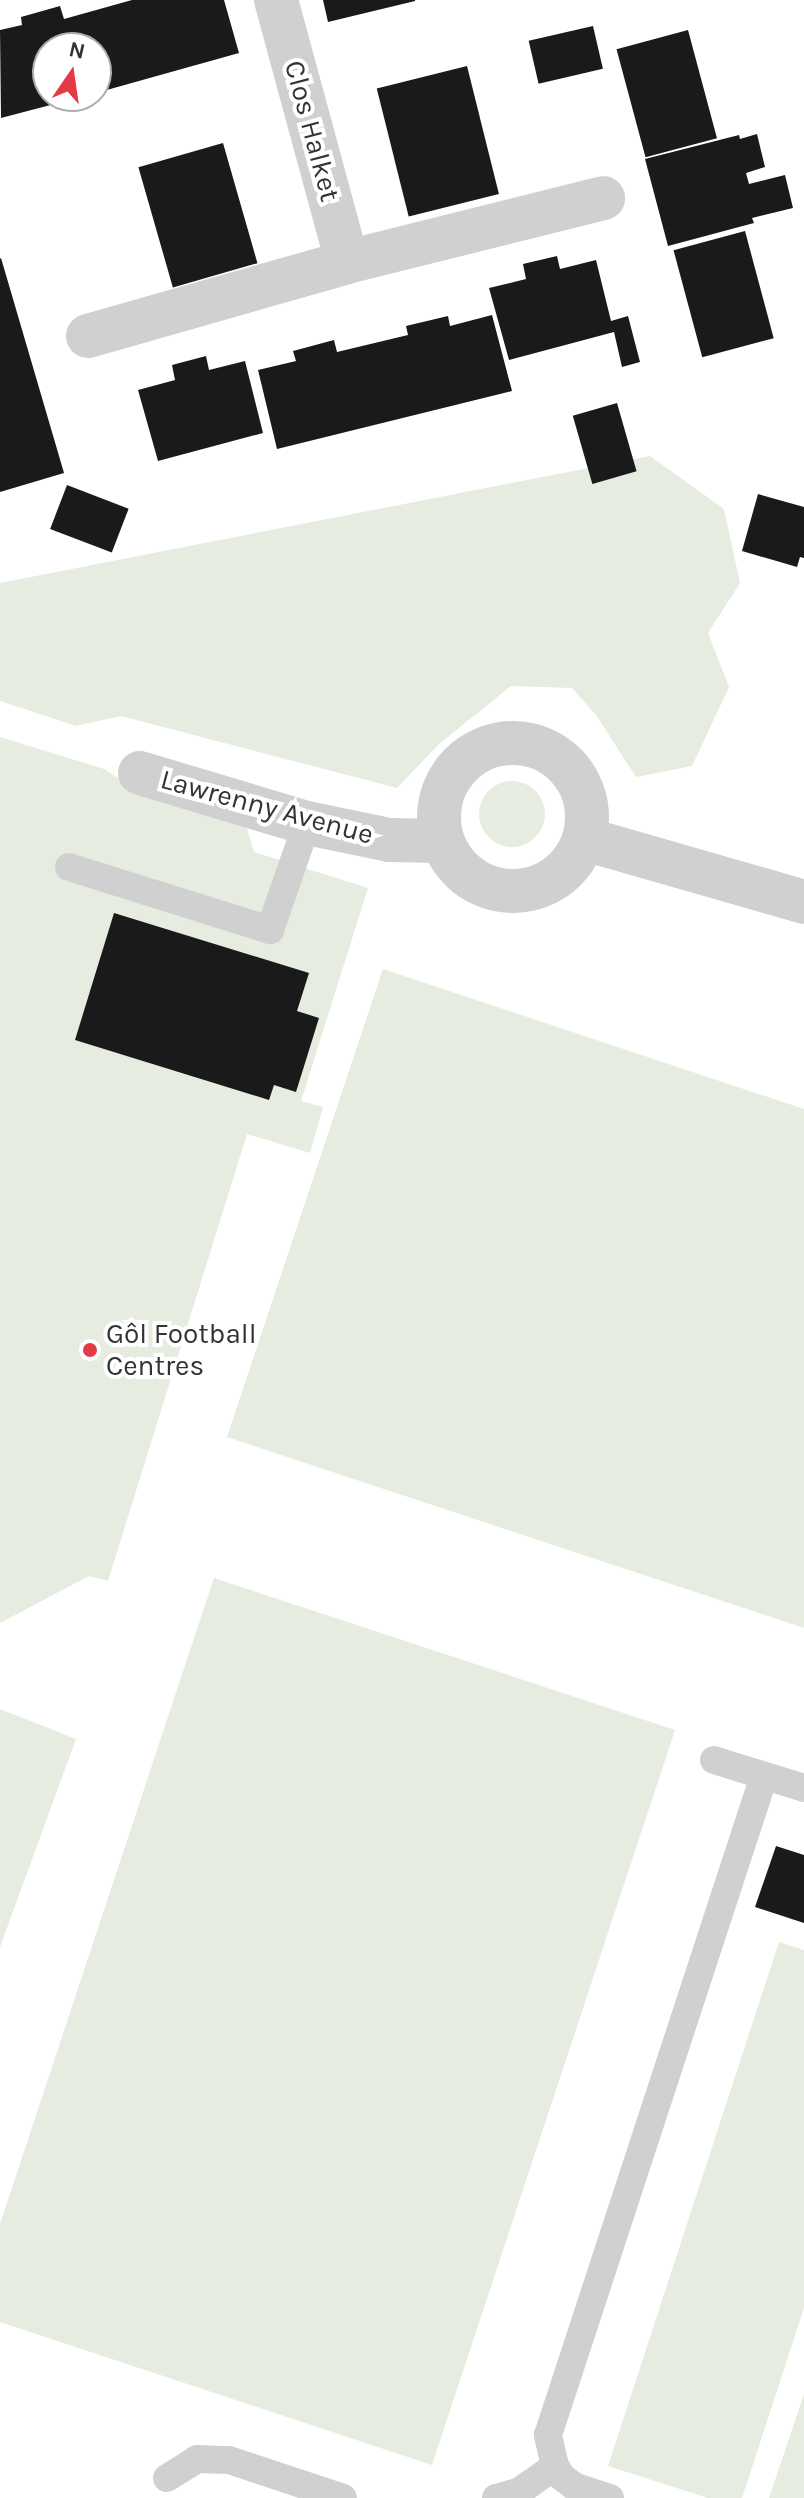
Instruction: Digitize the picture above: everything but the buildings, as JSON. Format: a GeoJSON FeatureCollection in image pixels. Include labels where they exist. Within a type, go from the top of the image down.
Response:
{"type":"FeatureCollection","features":[{"type":"Feature","properties":{"kind":"street","name":"Clos Halket"},"geometry":{"type":"LineString","coordinates":[[276,0],[347,262]]}},
{"type":"Feature","properties":{"kind":"street"},"geometry":{"type":"LineString","coordinates":[[88,336],[347,262],[603,198]]}},
{"type":"Feature","properties":{"kind":"street"},"geometry":{"type":"LineString","coordinates":[[499,743],[525,743],[549,751],[569,767],[582,788],[589,813],[585,839],[575,859],[558,876],[538,888],[514,892],[491,888],[470,878],[453,861],[442,841],[438,815],[443,791],[475,752],[499,743]]}},
{"type":"Feature","properties":{"kind":"street","name":"Lawrenny Avenue"},"geometry":{"type":"LineString","coordinates":[[140,773],[307,823],[389,840],[442,841]]}},
{"type":"Feature","properties":{"kind":"street"},"geometry":{"type":"LineString","coordinates":[[585,839],[804,902]]}},
{"type":"Feature","properties":{"kind":"lane"},"geometry":{"type":"LineString","coordinates":[[69,867],[270,930],[307,823]]}},
{"type":"Feature","properties":{"kind":"lane"},"geometry":{"type":"LineString","coordinates":[[714,1760],[804,1788]]}},
{"type":"Feature","properties":{"kind":"lane"},"geometry":{"type":"LineString","coordinates":[[610,2498],[574,2486],[555,2466],[548,2435],[764,1776]]}},
{"type":"Feature","properties":{"kind":"lane"},"geometry":{"type":"LineString","coordinates":[[167,2478],[197,2459],[229,2460],[343,2498]]}},
{"type":"Feature","properties":{"kind":"lane"},"geometry":{"type":"LineString","coordinates":[[496,2498],[520,2491],[555,2466]]}},
{"type":"Feature","properties":{"kind":"shaded area"},"geometry":{"type":"Polygon","coordinates":[[[650,456],[724,509],[740,583],[708,633],[729,687],[692,766],[636,777],[596,715],[572,688],[511,686],[439,744],[397,788],[121,716],[76,726],[0,701],[0,583],[650,456]]]}},
{"type":"Feature","properties":{"kind":"shaded area","name":"Gôl Football Centres"},"geometry":{"type":"Polygon","coordinates":[[[0,737],[104,769],[131,786],[246,826],[254,852],[368,888],[301,1101],[323,1107],[310,1153],[247,1134],[108,1581],[89,1576],[0,1623],[0,737]]]}},
{"type":"Feature","properties":{"kind":"shaded area"},"geometry":{"type":"Polygon","coordinates":[[[512,781],[525,783],[540,796],[545,814],[543,827],[530,842],[512,847],[499,845],[484,832],[479,814],[481,801],[494,786],[512,781]]]}},
{"type":"Feature","properties":{"kind":"shaded area"},"geometry":{"type":"Polygon","coordinates":[[[383,969],[804,1109],[804,1628],[227,1437],[383,969]]]}},
{"type":"Feature","properties":{"kind":"shaded area"},"geometry":{"type":"Polygon","coordinates":[[[214,1578],[675,1730],[432,2465],[0,2322],[0,2224],[214,1578]]]}},
{"type":"Feature","properties":{"kind":"shaded area"},"geometry":{"type":"Polygon","coordinates":[[[0,1709],[76,1739],[0,1947],[0,1709]]]}},
{"type":"Feature","properties":{"kind":"shaded area"},"geometry":{"type":"Polygon","coordinates":[[[779,1942],[804,1950],[804,2308],[742,2498],[708,2498],[608,2466],[779,1942]]]}},
{"type":"Feature","properties":{"kind":"shaded area"},"geometry":{"type":"Polygon","coordinates":[[[804,2394],[804,2498],[769,2498],[804,2394]]]}},
{"type":"Feature","properties":{"kind":"place","name":"Gôl Football Centres"},"geometry":{"type":"Point","coordinates":[90,1350]}}]}
